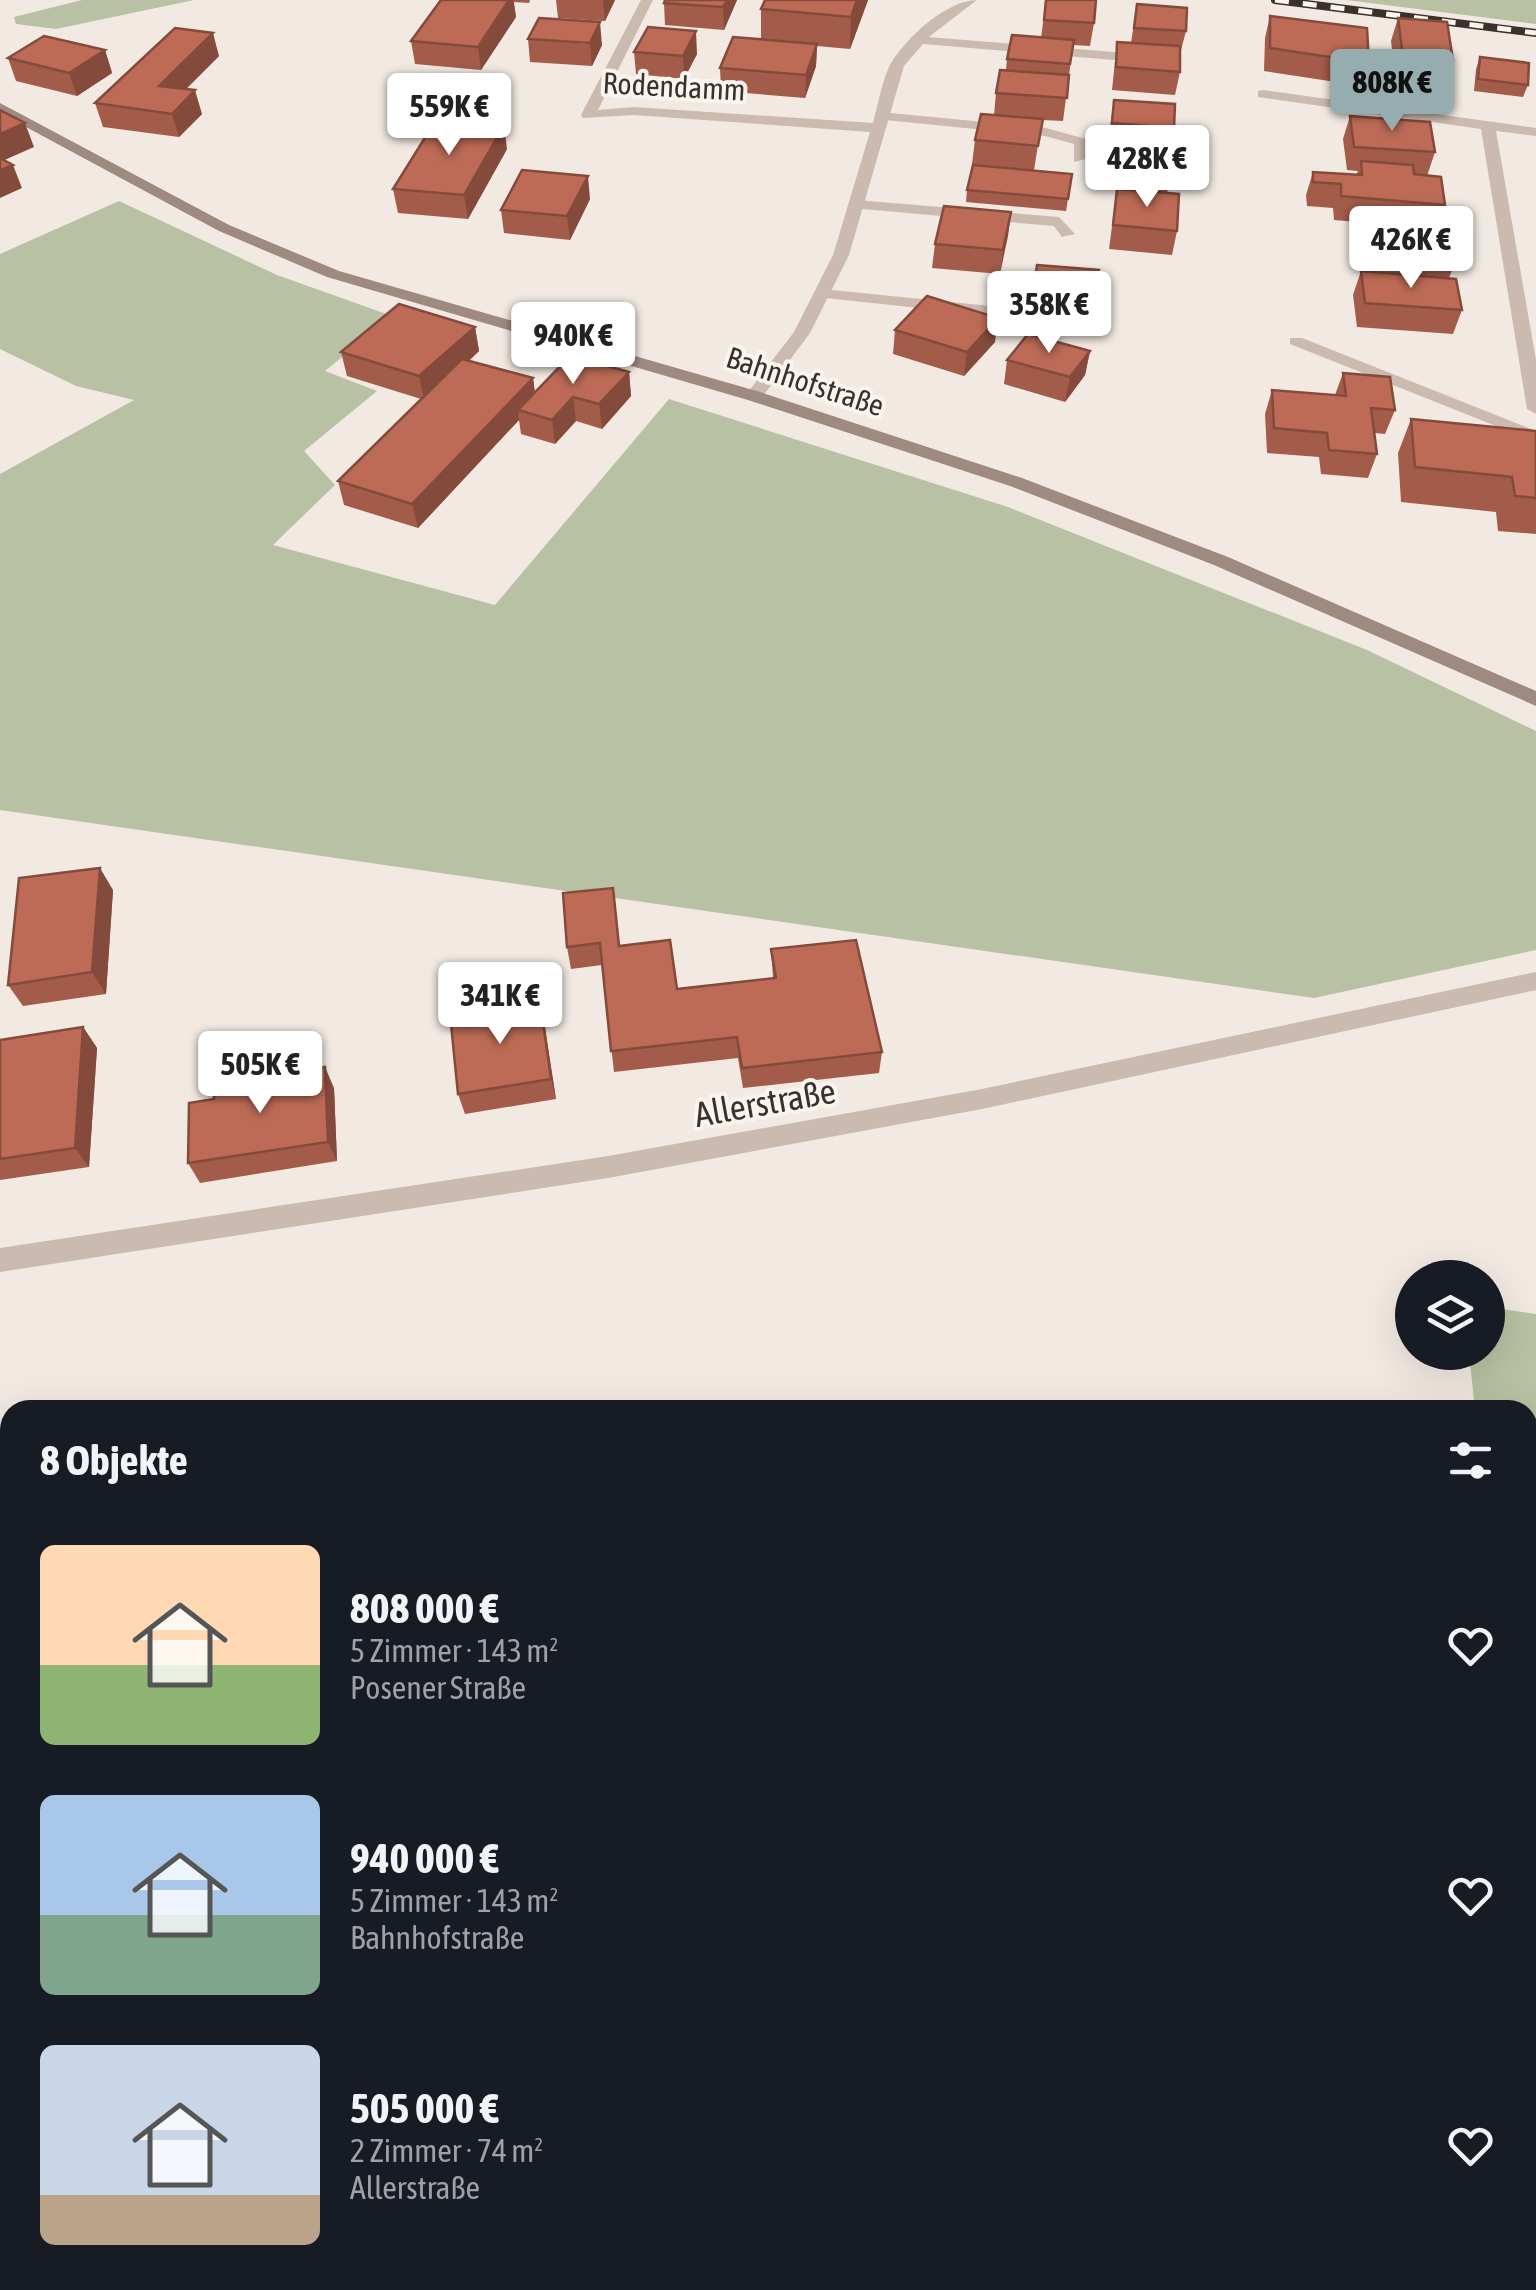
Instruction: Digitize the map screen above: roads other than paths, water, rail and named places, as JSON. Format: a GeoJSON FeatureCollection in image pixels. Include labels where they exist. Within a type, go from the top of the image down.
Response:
{"type":"FeatureCollection","features":[{"type":"Feature","properties":{"kind":"street","name":"Rodendamm"},"geometry":{"type":"LineString","coordinates":[[647,0],[588,115],[634,112],[1046,132],[1081,142],[1079,159]]}},
{"type":"Feature","properties":{"kind":"street"},"geometry":{"type":"LineString","coordinates":[[754,396],[802,333],[841,255],[897,65],[916,40],[971,0]]}},
{"type":"Feature","properties":{"kind":"street"},"geometry":{"type":"LineString","coordinates":[[916,40],[1114,56]]}},
{"type":"Feature","properties":{"kind":"street"},"geometry":{"type":"LineString","coordinates":[[1262,94],[1536,132]]}},
{"type":"Feature","properties":{"kind":"street","name":"Bahnhofstraße"},"geometry":{"type":"LineString","coordinates":[[0,107],[224,228],[333,274],[754,396],[1016,482],[1221,561],[1536,699]]}},
{"type":"Feature","properties":{"kind":"street"},"geometry":{"type":"LineString","coordinates":[[1488,126],[1536,409]]}},
{"type":"Feature","properties":{"kind":"street"},"geometry":{"type":"LineString","coordinates":[[856,205],[1059,222],[1067,234]]}},
{"type":"Feature","properties":{"kind":"street"},"geometry":{"type":"LineString","coordinates":[[822,294],[1010,313],[1018,327]]}},
{"type":"Feature","properties":{"kind":"street"},"geometry":{"type":"LineString","coordinates":[[1296,342],[1536,438]]}},
{"type":"Feature","properties":{"kind":"street","name":"Allerstraße"},"geometry":{"type":"LineString","coordinates":[[0,1260],[608,1166],[982,1099],[1536,981]]}},
{"type":"Feature","properties":{"kind":"railway"},"geometry":{"type":"LineString","coordinates":[[1275,0],[1536,33]]}}]}
